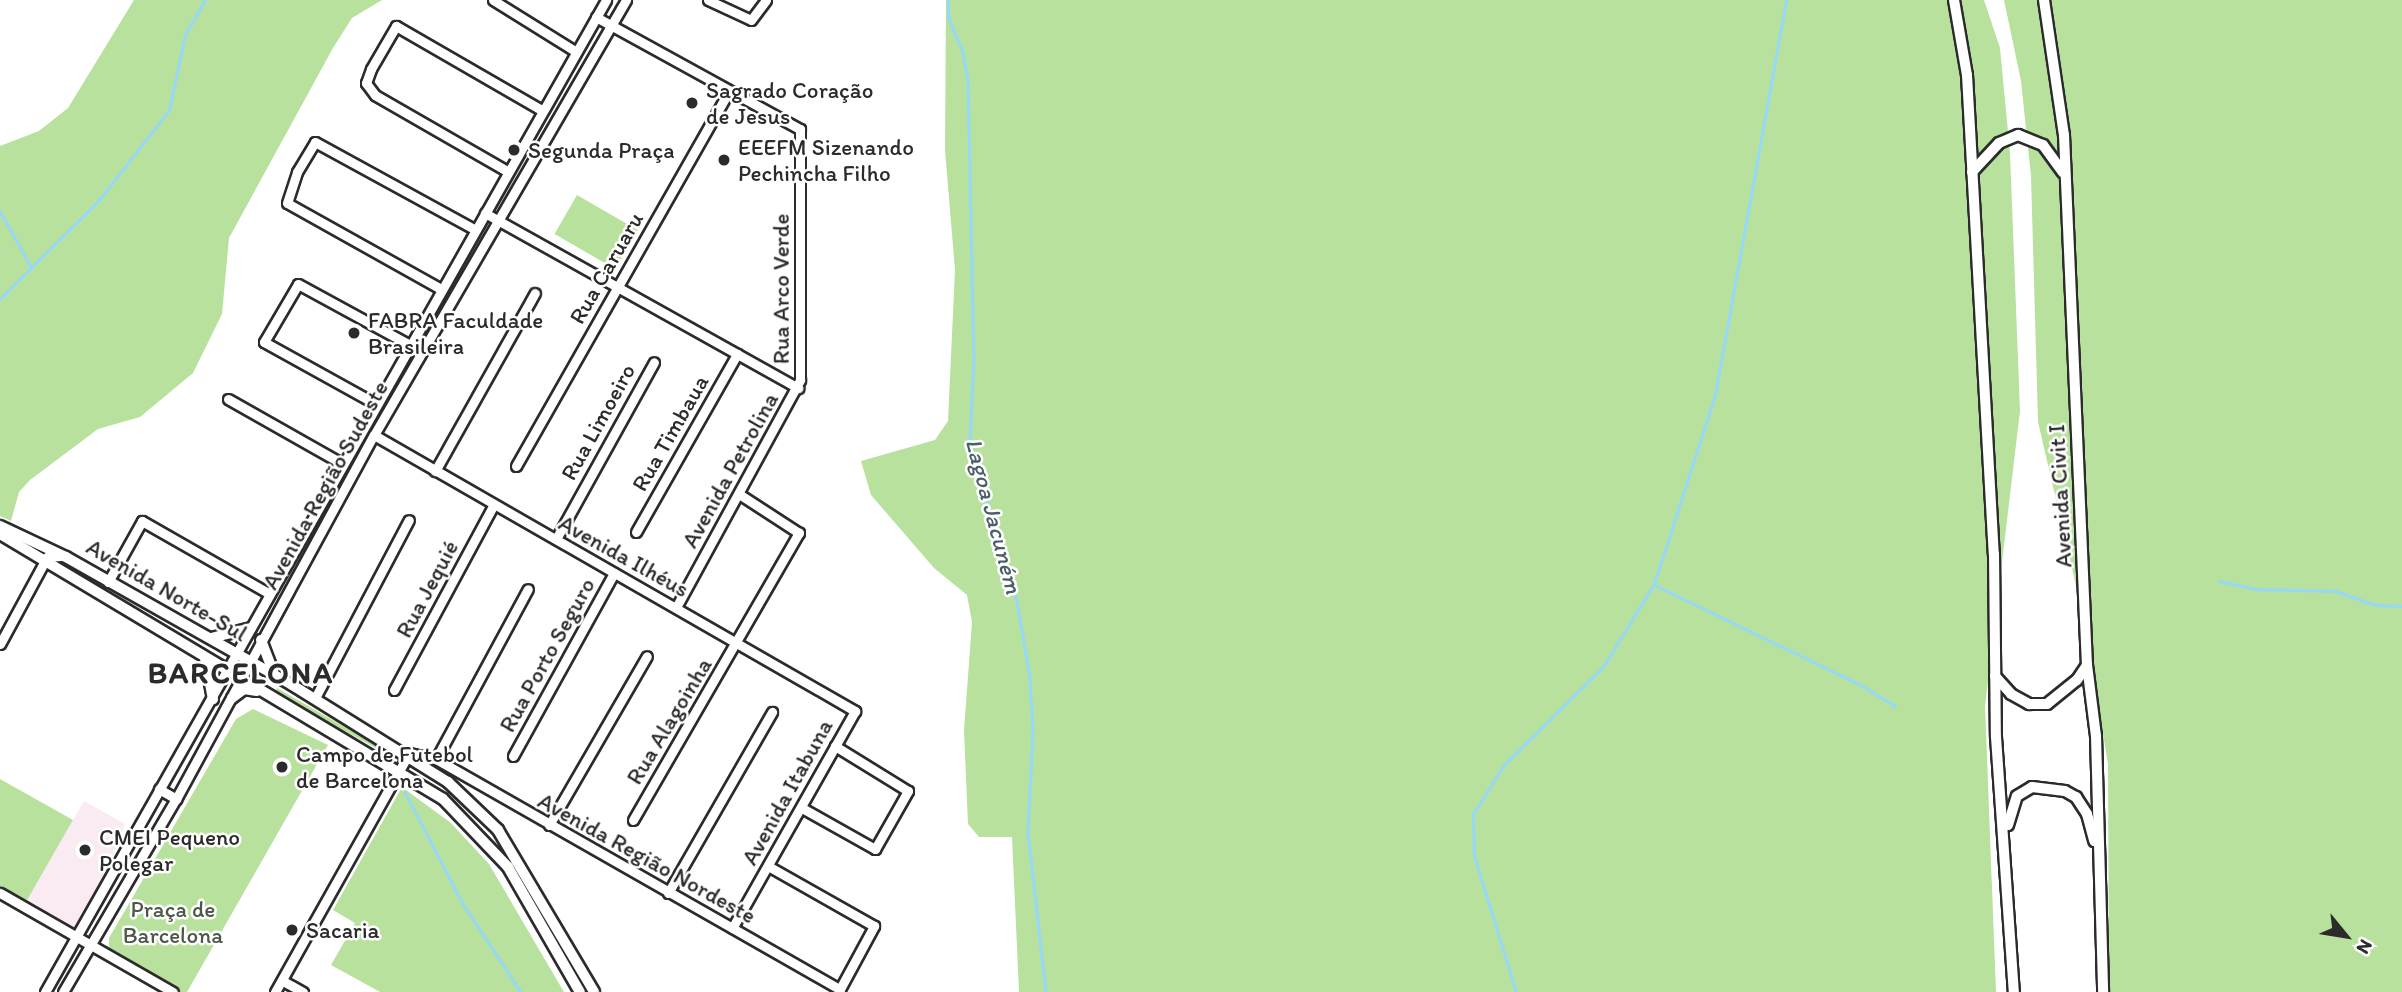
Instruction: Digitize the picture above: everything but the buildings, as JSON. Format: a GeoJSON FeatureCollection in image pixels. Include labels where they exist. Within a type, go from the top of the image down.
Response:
{"type":"FeatureCollection","features":[{"type":"Feature","properties":{"kind":"main road"},"geometry":{"type":"LineString","coordinates":[[1954,0],[1964,46],[1972,172],[1991,489],[1995,676],[2014,992]]}},
{"type":"Feature","properties":{"kind":"main road","name":"Avenida Civit I"},"geometry":{"type":"LineString","coordinates":[[2044,0],[2057,67],[2065,175],[2085,540],[2087,665],[2096,736],[2103,992]]}},
{"type":"Feature","properties":{"kind":"main road"},"geometry":{"type":"LineString","coordinates":[[1972,172],[1999,142],[2018,135],[2043,145],[2065,175]]}},
{"type":"Feature","properties":{"kind":"main road","name":"Avenida Norte-Sul"},"geometry":{"type":"LineString","coordinates":[[0,526],[66,556],[315,698],[409,753],[467,797],[498,830],[594,992]]}},
{"type":"Feature","properties":{"kind":"main road","name":"Avenida Norte-Sul"},"geometry":{"type":"LineString","coordinates":[[0,534],[265,694],[400,771],[458,811],[497,853],[580,992]]}},
{"type":"Feature","properties":{"kind":"main road"},"geometry":{"type":"LineString","coordinates":[[208,638],[225,638],[251,628]]}},
{"type":"Feature","properties":{"kind":"main road"},"geometry":{"type":"LineString","coordinates":[[261,640],[264,655],[277,677]]}},
{"type":"Feature","properties":{"kind":"main road"},"geometry":{"type":"LineString","coordinates":[[204,656],[211,667],[213,699]]}},
{"type":"Feature","properties":{"kind":"main road"},"geometry":{"type":"LineString","coordinates":[[1995,676],[2011,694],[2029,704],[2047,704],[2077,680],[2087,665]]}},
{"type":"Feature","properties":{"kind":"main road"},"geometry":{"type":"LineString","coordinates":[[232,698],[244,689],[265,694]]}},
{"type":"Feature","properties":{"kind":"main road"},"geometry":{"type":"LineString","coordinates":[[2007,848],[2009,817],[2017,796],[2032,787],[2065,791],[2076,797],[2087,814],[2099,864]]}},
{"type":"Feature","properties":{"kind":"street"},"geometry":{"type":"LineString","coordinates":[[494,0],[575,51]]}},
{"type":"Feature","properties":{"kind":"street","name":"Avenida Região Sudeste"},"geometry":{"type":"LineString","coordinates":[[45,992],[229,671],[541,109],[606,0]]}},
{"type":"Feature","properties":{"kind":"street","name":"Avenida Região Sudeste"},"geometry":{"type":"LineString","coordinates":[[63,992],[192,772],[374,435],[500,221],[554,118],[626,0]]}},
{"type":"Feature","properties":{"kind":"street"},"geometry":{"type":"LineString","coordinates":[[708,0],[751,20],[766,0]]}},
{"type":"Feature","properties":{"kind":"street","name":"Rua Arco Verde"},"geometry":{"type":"LineString","coordinates":[[596,17],[800,129],[797,388]]}},
{"type":"Feature","properties":{"kind":"street"},"geometry":{"type":"LineString","coordinates":[[507,171],[375,96],[366,83],[380,54],[396,26],[541,109]]}},
{"type":"Feature","properties":{"kind":"street","name":"Rua Caruaru"},"geometry":{"type":"LineString","coordinates":[[516,466],[729,91]]}},
{"type":"Feature","properties":{"kind":"street"},"geometry":{"type":"LineString","coordinates":[[441,289],[288,203],[297,172],[315,142],[474,229]]}},
{"type":"Feature","properties":{"kind":"street"},"geometry":{"type":"LineString","coordinates":[[485,213],[797,388]]}},
{"type":"Feature","properties":{"kind":"street"},"geometry":{"type":"LineString","coordinates":[[376,404],[264,342],[298,284],[410,345]]}},
{"type":"Feature","properties":{"kind":"street"},"geometry":{"type":"LineString","coordinates":[[435,471],[535,293]]}},
{"type":"Feature","properties":{"kind":"street","name":"Rua Timbaua"},"geometry":{"type":"LineString","coordinates":[[636,532],[737,354]]}},
{"type":"Feature","properties":{"kind":"street","name":"Rua Limoeiro"},"geometry":{"type":"LineString","coordinates":[[556,539],[654,362]]}},
{"type":"Feature","properties":{"kind":"street","name":"Avenida Petrolina"},"geometry":{"type":"LineString","coordinates":[[676,607],[797,388]]}},
{"type":"Feature","properties":{"kind":"street"},"geometry":{"type":"LineString","coordinates":[[228,399],[343,464]]}},
{"type":"Feature","properties":{"kind":"street","name":"Avenida Ilhéus"},"geometry":{"type":"LineString","coordinates":[[374,435],[493,506],[739,641],[855,710]]}},
{"type":"Feature","properties":{"kind":"street","name":"Rua Alagoinha"},"geometry":{"type":"LineString","coordinates":[[633,820],[739,641],[799,533],[739,494]]}},
{"type":"Feature","properties":{"kind":"street","name":"Rua Jequié"},"geometry":{"type":"LineString","coordinates":[[394,690],[493,506]]}},
{"type":"Feature","properties":{"kind":"street"},"geometry":{"type":"LineString","coordinates":[[315,698],[409,520]]}},
{"type":"Feature","properties":{"kind":"street"},"geometry":{"type":"LineString","coordinates":[[108,582],[142,521],[270,594]]}},
{"type":"Feature","properties":{"kind":"street"},"geometry":{"type":"LineString","coordinates":[[0,644],[45,560],[66,556]]}},
{"type":"Feature","properties":{"kind":"street","name":"Rua Porto Seguro"},"geometry":{"type":"LineString","coordinates":[[513,756],[614,573]]}},
{"type":"Feature","properties":{"kind":"street"},"geometry":{"type":"LineString","coordinates":[[436,759],[528,589]]}},
{"type":"Feature","properties":{"kind":"street"},"geometry":{"type":"LineString","coordinates":[[549,825],[647,656]]}},
{"type":"Feature","properties":{"kind":"street","name":"Avenida Itabuna"},"geometry":{"type":"LineString","coordinates":[[733,928],[855,710]]}},
{"type":"Feature","properties":{"kind":"street"},"geometry":{"type":"LineString","coordinates":[[668,892],[772,712]]}},
{"type":"Feature","properties":{"kind":"street"},"geometry":{"type":"LineString","coordinates":[[802,808],[875,849],[908,791],[835,746]]}},
{"type":"Feature","properties":{"kind":"street"},"geometry":{"type":"LineString","coordinates":[[275,992],[409,753]]}},
{"type":"Feature","properties":{"kind":"street","name":"Avenida Região Nordeste"},"geometry":{"type":"LineString","coordinates":[[409,753],[436,759],[840,989],[874,926],[768,866]]}},
{"type":"Feature","properties":{"kind":"street"},"geometry":{"type":"LineString","coordinates":[[175,762],[186,765],[192,772]]}},
{"type":"Feature","properties":{"kind":"street"},"geometry":{"type":"LineString","coordinates":[[159,789],[176,799]]}},
{"type":"Feature","properties":{"kind":"street"},"geometry":{"type":"LineString","coordinates":[[0,893],[173,992]]}},
{"type":"Feature","properties":{"kind":"street"},"geometry":{"type":"LineString","coordinates":[[283,981],[303,992]]}},
{"type":"Feature","properties":{"kind":"shaded area","name":"CMEI Pequeno Polegar"},"geometry":{"type":"Polygon","coordinates":[[[84,801],[125,824],[105,876],[75,929],[26,902],[84,801]]]}},
{"type":"Feature","properties":{"kind":"green space"},"geometry":{"type":"Polygon","coordinates":[[[134,0],[382,0],[352,18],[229,238],[222,314],[193,373],[140,417],[98,429],[30,480],[19,492],[11,521],[0,516],[0,146],[39,131],[68,108],[134,0]]]}},
{"type":"Feature","properties":{"kind":"green space"},"geometry":{"type":"Polygon","coordinates":[[[946,0],[1984,0],[2000,48],[2010,153],[2020,411],[1985,706],[1996,992],[1019,992],[1012,837],[979,837],[968,824],[964,730],[972,622],[967,595],[934,568],[871,495],[861,461],[935,440],[948,421],[955,270],[945,150],[946,0]]]}},
{"type":"Feature","properties":{"kind":"green space"},"geometry":{"type":"Polygon","coordinates":[[[2004,0],[2402,0],[2402,992],[2109,992],[2108,764],[2084,620],[2038,422],[2031,176],[2021,81],[2004,0]]]}},
{"type":"Feature","properties":{"kind":"green space"},"geometry":{"type":"Polygon","coordinates":[[[577,195],[638,230],[615,269],[554,234],[577,195]]]}},
{"type":"Feature","properties":{"kind":"green space"},"geometry":{"type":"Polygon","coordinates":[[[277,688],[395,756],[396,759],[275,693],[277,688]]]}},
{"type":"Feature","properties":{"kind":"green space","name":"Praça de Barcelona"},"geometry":{"type":"Polygon","coordinates":[[[253,709],[328,745],[187,992],[178,992],[116,957],[109,948],[109,938],[236,719],[253,709]]]}},
{"type":"Feature","properties":{"kind":"green space"},"geometry":{"type":"Polygon","coordinates":[[[0,779],[73,820],[26,902],[0,887],[0,779]]]}},
{"type":"Feature","properties":{"kind":"green space"},"geometry":{"type":"Polygon","coordinates":[[[402,787],[451,823],[489,864],[564,992],[380,992],[331,965],[355,923],[333,910],[402,787]]]}},
{"type":"Feature","properties":{"kind":"waterway"},"geometry":{"type":"LineString","coordinates":[[0,299],[99,200],[169,110],[185,35],[205,0]]}},
{"type":"Feature","properties":{"kind":"waterway","name":"Lagoa Jacuném"},"geometry":{"type":"LineString","coordinates":[[948,0],[949,19],[963,52],[968,79],[974,359],[970,442],[1017,601],[1030,677],[1033,732],[1028,832],[1046,992]]}},
{"type":"Feature","properties":{"kind":"waterway"},"geometry":{"type":"LineString","coordinates":[[1516,992],[1474,856],[1473,814],[1504,765],[1603,667],[1654,584],[1715,395],[1786,0]]}},
{"type":"Feature","properties":{"kind":"waterway"},"geometry":{"type":"LineString","coordinates":[[0,211],[32,268]]}},
{"type":"Feature","properties":{"kind":"waterway"},"geometry":{"type":"LineString","coordinates":[[2219,581],[2257,589],[2336,591],[2376,605],[2402,606]]}},
{"type":"Feature","properties":{"kind":"waterway"},"geometry":{"type":"LineString","coordinates":[[1655,585],[1863,686],[1895,706]]}},
{"type":"Feature","properties":{"kind":"waterway"},"geometry":{"type":"LineString","coordinates":[[405,792],[462,902],[521,992]]}},
{"type":"Feature","properties":{"kind":"place","name":"Sagrado Coração de Jesus"},"geometry":{"type":"Point","coordinates":[692,103]}},
{"type":"Feature","properties":{"kind":"place","name":"Segunda Praça"},"geometry":{"type":"Point","coordinates":[514,150]}},
{"type":"Feature","properties":{"kind":"place","name":"EEEFM Sizenando Pechincha Filho"},"geometry":{"type":"Point","coordinates":[724,160]}},
{"type":"Feature","properties":{"kind":"place","name":"FABRA Faculdade Brasileira"},"geometry":{"type":"Point","coordinates":[354,333]}},
{"type":"Feature","properties":{"kind":"place","name":"Campo de Futebol de Barcelona"},"geometry":{"type":"Point","coordinates":[282,767]}},
{"type":"Feature","properties":{"kind":"place","name":"CMEI Pequeno Polegar"},"geometry":{"type":"Point","coordinates":[85,850]}},
{"type":"Feature","properties":{"kind":"place","name":"Sacaria"},"geometry":{"type":"Point","coordinates":[292,930]}},
{"type":"Feature","properties":{"kind":"district","name":"BARCELONA"},"geometry":{"type":"Point","coordinates":[241,673]}}]}
